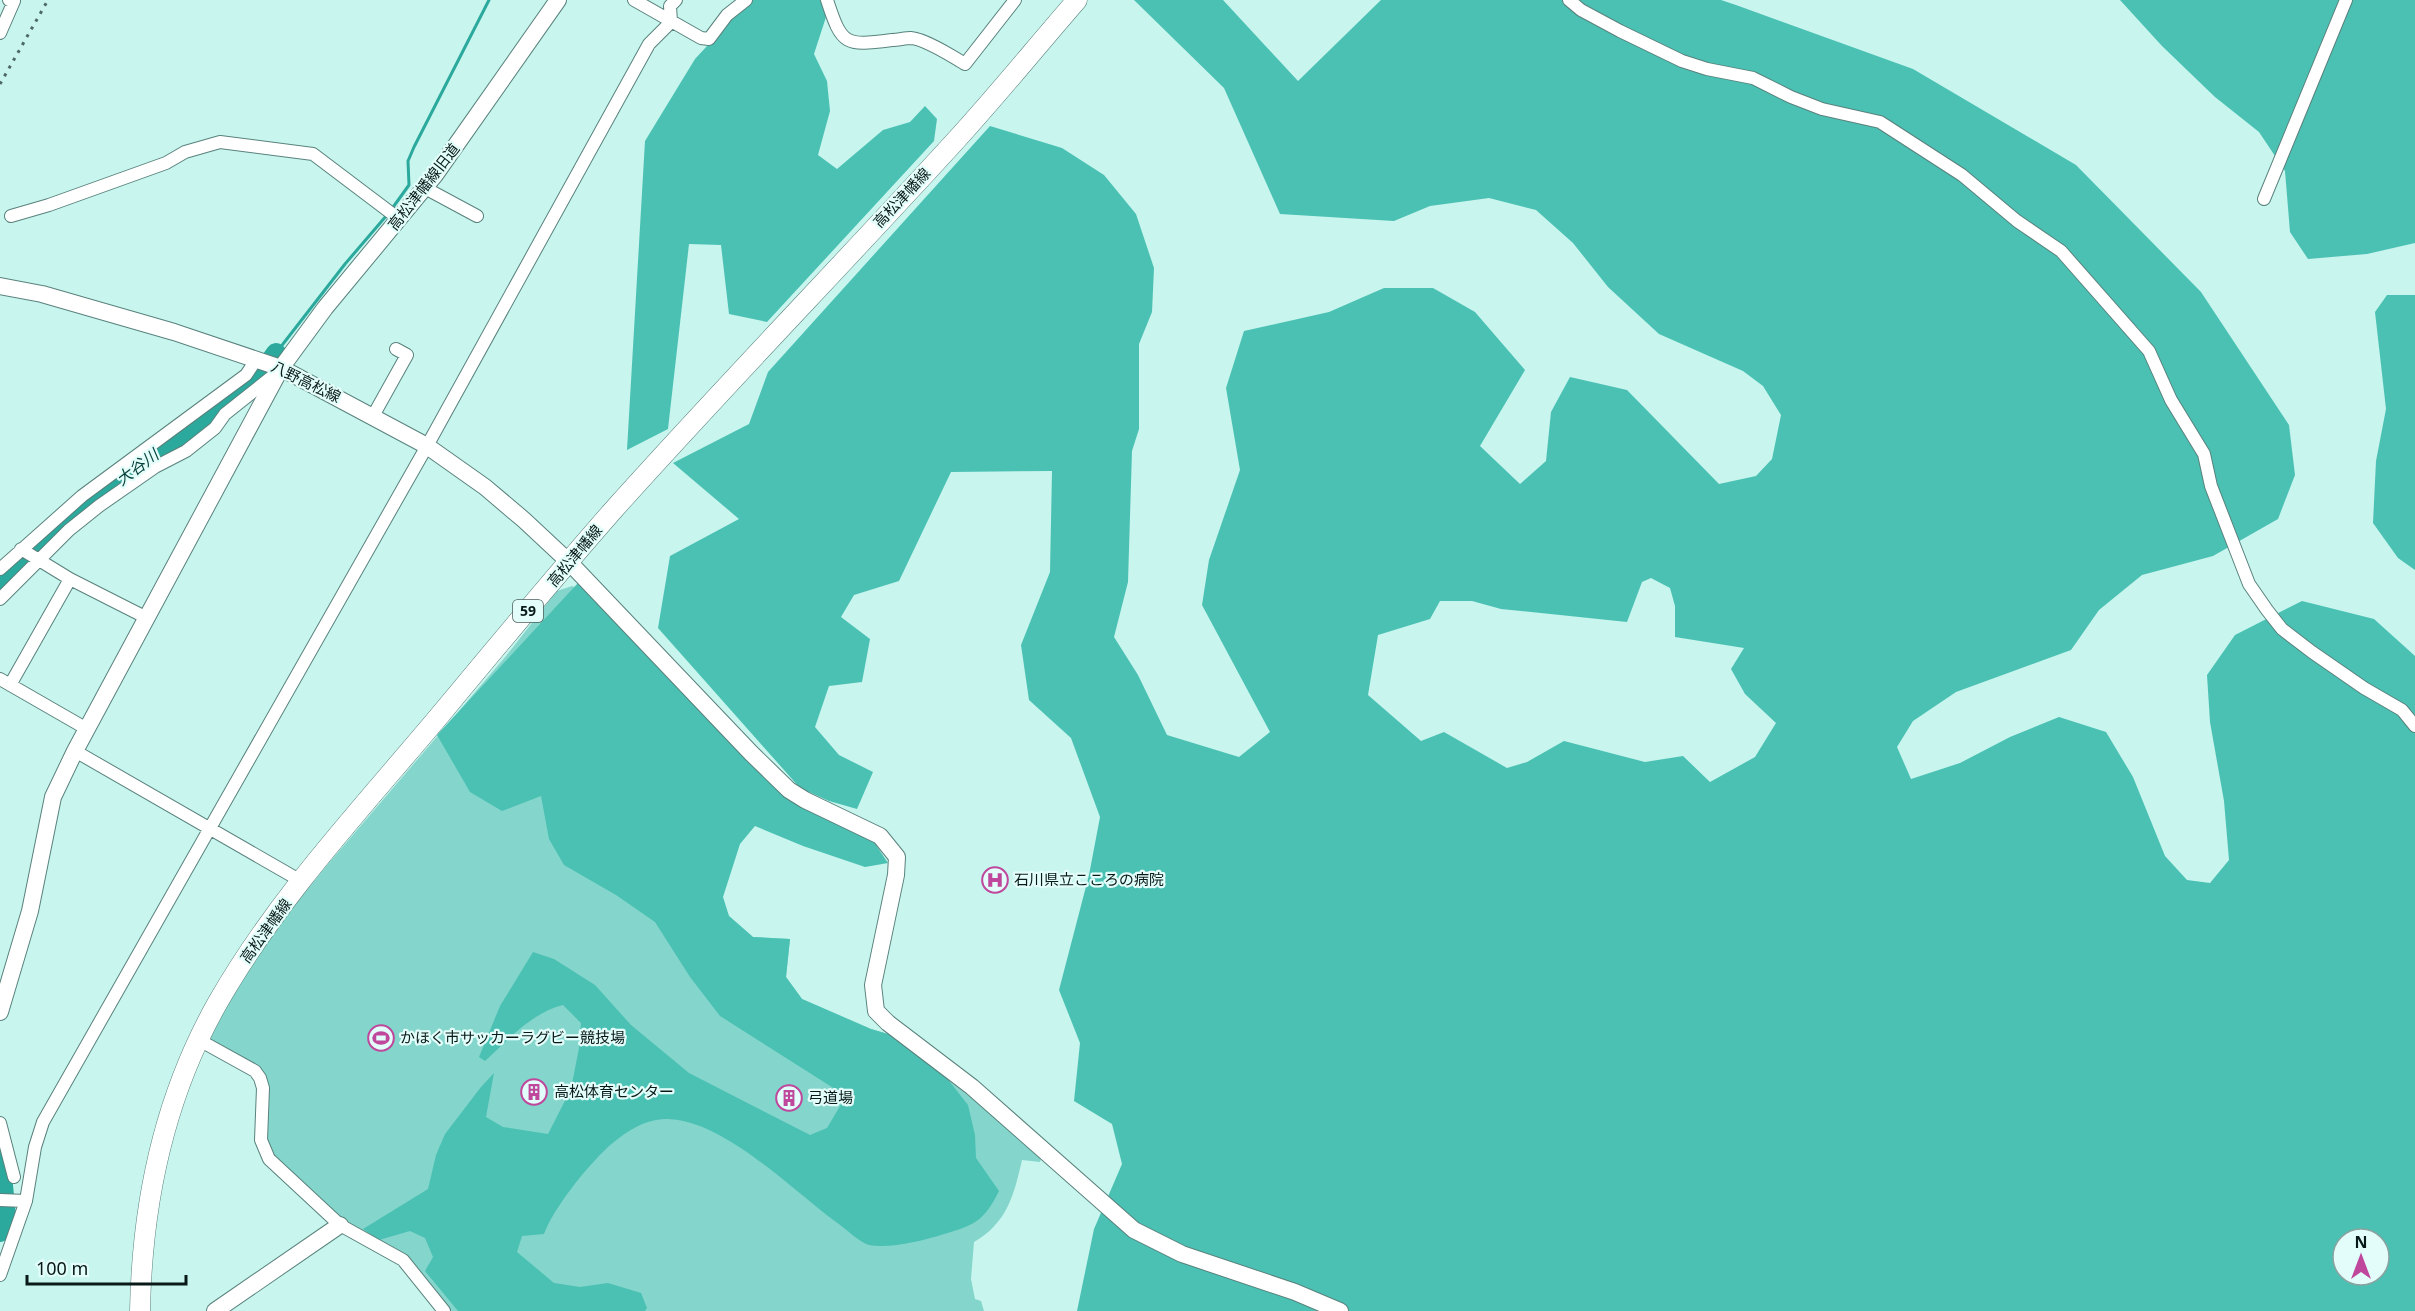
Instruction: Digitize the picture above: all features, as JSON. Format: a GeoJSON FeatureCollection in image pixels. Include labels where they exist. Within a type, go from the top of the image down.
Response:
{"type":"FeatureCollection","features":[{"type":"Feature","properties":{"kind":"main road","name":"高松津幡線"},"geometry":{"type":"LineString","coordinates":[[140,1311],[145,1233],[154,1173],[166,1122],[184,1072],[217,1004],[251,949],[302,881],[486,659],[614,510],[961,135],[1077,0]]}},
{"type":"Feature","properties":{"kind":"street"},"geometry":{"type":"LineString","coordinates":[[0,33],[14,2],[9,0]]}},
{"type":"Feature","properties":{"kind":"street","name":"高松津幡線旧道"},"geometry":{"type":"LineString","coordinates":[[0,1012],[30,911],[53,797],[75,751],[147,618],[269,364],[325,309],[397,218],[425,188],[469,130],[558,0]]}},
{"type":"Feature","properties":{"kind":"street"},"geometry":{"type":"LineString","coordinates":[[634,0],[701,38],[709,39],[727,15],[746,0]]}},
{"type":"Feature","properties":{"kind":"street"},"geometry":{"type":"LineString","coordinates":[[0,1275],[24,1201],[43,1122],[427,446],[649,44],[671,22],[670,6],[676,0]]}},
{"type":"Feature","properties":{"kind":"street"},"geometry":{"type":"LineString","coordinates":[[827,0],[838,32],[845,40],[857,44],[912,38],[950,54],[965,64],[1015,0]]}},
{"type":"Feature","properties":{"kind":"street"},"geometry":{"type":"LineString","coordinates":[[1569,0],[1581,10],[1682,61],[1707,69],[1754,78],[1791,97],[1822,109],[1880,122],[1962,175],[2017,221],[2061,250],[2149,351],[2171,400],[2204,454],[2211,486],[2249,584],[2267,610],[2282,629],[2364,688],[2402,710],[2415,726]]}},
{"type":"Feature","properties":{"kind":"street"},"geometry":{"type":"LineString","coordinates":[[2264,200],[2346,0]]}},
{"type":"Feature","properties":{"kind":"street"},"geometry":{"type":"LineString","coordinates":[[11,216],[49,206],[166,163],[185,153],[220,142],[313,154],[397,218]]}},
{"type":"Feature","properties":{"kind":"street"},"geometry":{"type":"LineString","coordinates":[[425,188],[477,216]]}},
{"type":"Feature","properties":{"kind":"street","name":"八野高松線"},"geometry":{"type":"LineString","coordinates":[[0,286],[64,300],[174,332],[269,364],[427,446],[494,494],[570,563],[789,790],[805,801],[879,836],[891,848],[897,857],[896,874],[873,986],[876,1011],[888,1023],[972,1087],[1134,1230],[1200,1261],[1295,1292],[1340,1311]]}},
{"type":"Feature","properties":{"kind":"street"},"geometry":{"type":"LineString","coordinates":[[373,416],[407,355],[396,349]]}},
{"type":"Feature","properties":{"kind":"street"},"geometry":{"type":"LineString","coordinates":[[0,569],[23,551],[82,496],[246,375],[269,364]]}},
{"type":"Feature","properties":{"kind":"street"},"geometry":{"type":"LineString","coordinates":[[0,599],[38,559],[99,506],[155,468],[186,451],[216,428],[225,414],[264,384],[269,364]]}},
{"type":"Feature","properties":{"kind":"street"},"geometry":{"type":"LineString","coordinates":[[23,551],[70,579],[147,618]]}},
{"type":"Feature","properties":{"kind":"street"},"geometry":{"type":"LineString","coordinates":[[70,579],[5,682],[87,729]]}},
{"type":"Feature","properties":{"kind":"street"},"geometry":{"type":"LineString","coordinates":[[75,751],[302,881]]}},
{"type":"Feature","properties":{"kind":"street"},"geometry":{"type":"LineString","coordinates":[[200,1040],[255,1071],[260,1078],[263,1088],[261,1140],[263,1150],[269,1159],[340,1225],[403,1260],[444,1311]]}},
{"type":"Feature","properties":{"kind":"street"},"geometry":{"type":"LineString","coordinates":[[0,1123],[14,1177]]}},
{"type":"Feature","properties":{"kind":"street"},"geometry":{"type":"LineString","coordinates":[[0,1200],[24,1201]]}},
{"type":"Feature","properties":{"kind":"street"},"geometry":{"type":"LineString","coordinates":[[215,1311],[340,1225]]}},
{"type":"Feature","properties":{"kind":"shaded area"},"geometry":{"type":"Polygon","coordinates":[[[749,0],[820,0],[826,17],[814,54],[827,81],[830,111],[818,155],[837,169],[883,130],[910,122],[925,106],[937,119],[934,141],[767,322],[729,314],[721,245],[689,244],[668,429],[627,450],[645,141],[695,59],[720,32],[735,10],[749,0]]]}},
{"type":"Feature","properties":{"kind":"shaded area"},"geometry":{"type":"Polygon","coordinates":[[[1134,0],[1223,0],[1298,81],[1381,0],[1721,0],[1913,69],[2076,165],[2201,292],[2289,425],[2295,475],[2278,519],[2213,556],[2142,575],[2099,610],[2071,650],[1956,692],[1913,721],[1897,747],[1911,779],[1960,763],[2010,737],[2059,717],[2106,732],[2133,777],[2165,856],[2187,880],[2210,883],[2229,860],[2224,801],[2210,722],[2207,675],[2235,635],[2302,601],[2374,619],[2415,656],[2415,1311],[1077,1311],[1094,1229],[1122,1164],[1112,1124],[1074,1101],[1080,1043],[1059,990],[1089,875],[1100,817],[1071,738],[1029,700],[1021,645],[1050,572],[1052,471],[951,472],[899,581],[854,595],[841,617],[870,639],[862,682],[829,686],[815,727],[839,755],[873,772],[857,809],[829,801],[800,788],[658,628],[670,556],[739,519],[673,463],[749,424],[768,372],[990,126],[1062,148],[1104,175],[1136,214],[1154,268],[1152,312],[1139,344],[1139,429],[1132,451],[1128,582],[1114,637],[1138,675],[1167,735],[1239,757],[1270,732],[1202,605],[1209,560],[1240,470],[1226,388],[1244,331],[1329,312],[1384,288],[1433,288],[1475,312],[1525,370],[1480,446],[1520,484],[1546,461],[1551,412],[1570,377],[1627,390],[1719,484],[1756,476],[1772,459],[1781,415],[1763,386],[1743,371],[1659,334],[1608,287],[1573,243],[1536,210],[1489,198],[1430,206],[1394,221],[1280,214],[1224,88],[1134,0]],[[1651,578],[1642,582],[1627,622],[1501,609],[1472,601],[1440,601],[1430,619],[1378,635],[1368,695],[1421,741],[1444,732],[1507,768],[1527,762],[1564,741],[1645,762],[1683,756],[1710,782],[1755,757],[1776,723],[1745,694],[1731,669],[1744,648],[1675,637],[1675,606],[1670,588],[1651,578]]]}},
{"type":"Feature","properties":{"kind":"shaded area"},"geometry":{"type":"Polygon","coordinates":[[[2120,0],[2415,0],[2415,243],[2367,254],[2308,259],[2290,232],[2285,171],[2259,132],[2215,97],[2162,46],[2120,0]]]}},
{"type":"Feature","properties":{"kind":"shaded area"},"geometry":{"type":"Polygon","coordinates":[[[2387,295],[2415,295],[2415,570],[2398,558],[2373,523],[2376,461],[2386,409],[2375,312],[2387,295]]]}},
{"type":"Feature","properties":{"kind":"shaded area"},"geometry":{"type":"Polygon","coordinates":[[[578,583],[733,741],[874,842],[888,863],[865,867],[803,846],[755,826],[740,844],[723,897],[729,916],[753,937],[790,939],[786,977],[802,999],[888,1034],[946,1077],[968,1105],[975,1135],[976,1158],[999,1191],[988,1210],[970,1225],[915,1242],[886,1246],[869,1245],[735,1144],[712,1131],[690,1123],[659,1119],[628,1132],[608,1147],[572,1188],[544,1234],[522,1236],[517,1252],[554,1283],[580,1287],[608,1283],[641,1293],[647,1308],[645,1311],[458,1311],[425,1271],[433,1257],[425,1238],[410,1231],[379,1240],[363,1229],[428,1189],[436,1155],[445,1134],[494,1073],[486,1117],[503,1127],[548,1134],[571,1089],[581,1023],[563,1005],[551,1009],[521,1028],[485,1061],[479,1057],[500,1006],[533,952],[554,959],[595,985],[631,1025],[689,1073],[810,1135],[827,1128],[846,1096],[720,1016],[690,977],[655,922],[616,895],[564,865],[549,839],[541,796],[502,811],[470,792],[437,735],[578,583]]]}},
{"type":"Feature","properties":{"kind":"shaded area"},"geometry":{"type":"Polygon","coordinates":[[[572,586],[587,592],[700,874],[729,916],[753,937],[790,939],[786,977],[802,999],[888,1034],[966,1094],[985,1105],[1042,1155],[1040,1162],[1022,1160],[1016,1185],[1002,1217],[974,1242],[971,1279],[975,1299],[981,1301],[984,1311],[450,1311],[407,1258],[350,1228],[266,1149],[266,1082],[207,1042],[237,987],[278,926],[506,656],[557,591],[572,586]]]}},
{"type":"Feature","properties":{"kind":"waterway"},"geometry":{"type":"LineString","coordinates":[[391,210],[409,185],[408,161],[414,147],[489,0]]}},
{"type":"Feature","properties":{"kind":"waterway"},"geometry":{"type":"LineString","coordinates":[[276,353],[345,264],[387,215]]}},
{"type":"Feature","properties":{"kind":"waterway","name":"大谷川"},"geometry":{"type":"LineString","coordinates":[[0,585],[74,515],[259,377],[276,353]]}},
{"type":"Feature","properties":{"kind":"waterway","name":"大谷川"},"geometry":{"type":"LineString","coordinates":[[0,1155],[6,1216],[0,1232]]}},
{"type":"Feature","properties":{"kind":"railway"},"geometry":{"type":"LineString","coordinates":[[0,84],[48,0]]}},
{"type":"Feature","properties":{"kind":"place","name":"石川県立こころの病院"},"geometry":{"type":"Point","coordinates":[995,880]}},
{"type":"Feature","properties":{"kind":"place","name":"かほく市サッカーラグビー競技場"},"geometry":{"type":"Point","coordinates":[381,1038]}},
{"type":"Feature","properties":{"kind":"place","name":"高松体育センター"},"geometry":{"type":"Point","coordinates":[534,1092]}},
{"type":"Feature","properties":{"kind":"place","name":"弓道場"},"geometry":{"type":"Point","coordinates":[789,1098]}}]}
